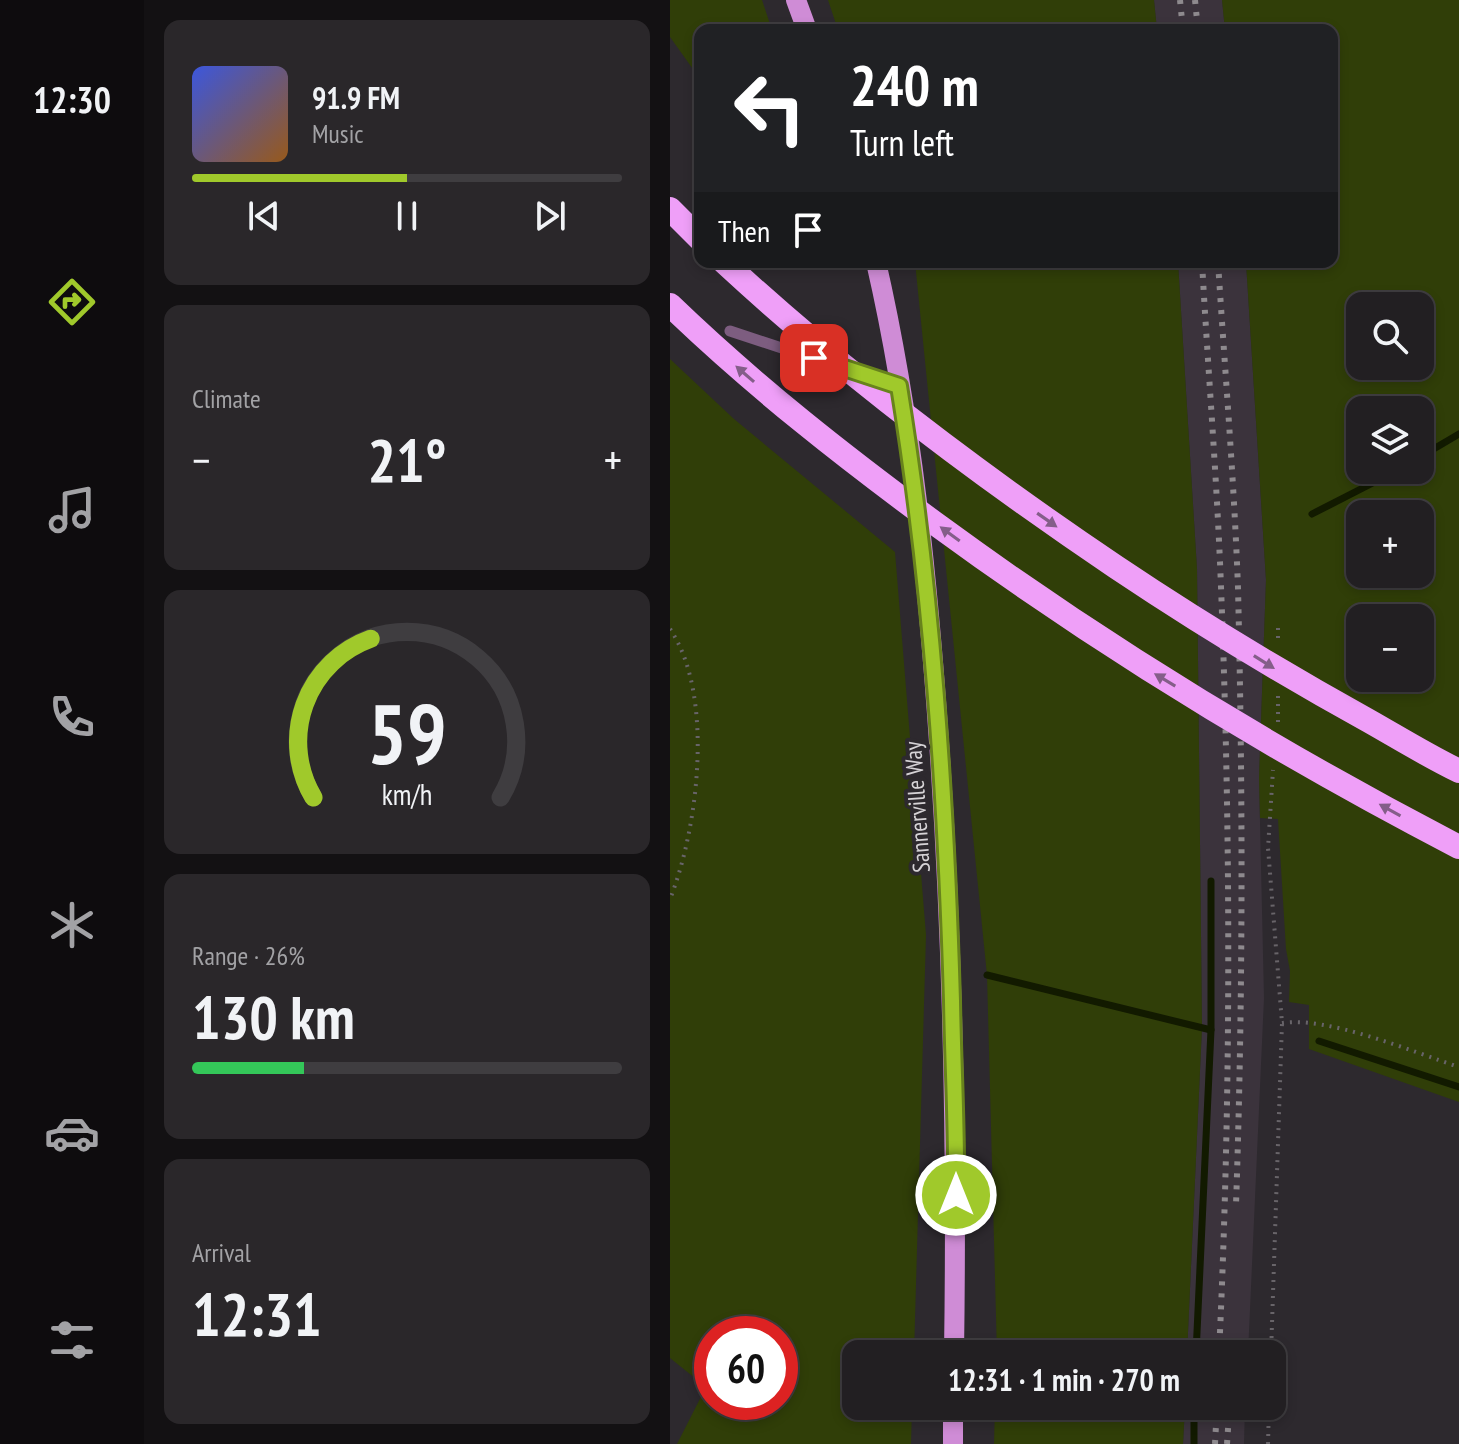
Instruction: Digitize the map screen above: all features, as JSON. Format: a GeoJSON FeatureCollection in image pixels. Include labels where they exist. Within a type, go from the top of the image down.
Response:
{"type":"FeatureCollection","features":[{"type":"Feature","properties":{"kind":"highway"},"geometry":{"type":"LineString","coordinates":[[670,209],[694,233]]}},
{"type":"Feature","properties":{"kind":"highway"},"geometry":{"type":"LineString","coordinates":[[730,268],[851,374],[988,479],[1160,597],[1289,678],[1459,771]]}},
{"type":"Feature","properties":{"kind":"highway"},"geometry":{"type":"LineString","coordinates":[[670,305],[747,376],[852,461],[1050,605],[1258,736],[1459,847]]}},
{"type":"Feature","properties":{"kind":"main road"},"geometry":{"type":"LineString","coordinates":[[796,0],[805,24]]}},
{"type":"Feature","properties":{"kind":"main road","name":"Sannerville Way"},"geometry":{"type":"LineString","coordinates":[[877,268],[889,318],[931,622],[948,866],[957,1164],[954,1340]]}},
{"type":"Feature","properties":{"kind":"main road"},"geometry":{"type":"LineString","coordinates":[[953,1420],[953,1444]]}},
{"type":"Feature","properties":{"kind":"lane"},"geometry":{"type":"LineString","coordinates":[[730,331],[899,386]]}},
{"type":"Feature","properties":{"kind":"path"},"geometry":{"type":"LineString","coordinates":[[1278,628],[1278,643]]}},
{"type":"Feature","properties":{"kind":"path"},"geometry":{"type":"LineString","coordinates":[[670,629],[677,640],[692,687],[697,741],[696,789],[690,833],[670,899]]}},
{"type":"Feature","properties":{"kind":"path"},"geometry":{"type":"LineString","coordinates":[[1277,734],[1278,689]]}},
{"type":"Feature","properties":{"kind":"path"},"geometry":{"type":"LineString","coordinates":[[1271,1340],[1282,1023],[1268,848],[1274,762]]}},
{"type":"Feature","properties":{"kind":"path"},"geometry":{"type":"LineString","coordinates":[[1282,1023],[1300,1021],[1388,1042],[1459,1067]]}},
{"type":"Feature","properties":{"kind":"path"},"geometry":{"type":"LineString","coordinates":[[1268,1444],[1269,1420]]}},
{"type":"Feature","properties":{"kind":"shaded area"},"geometry":{"type":"Polygon","coordinates":[[[1154,0],[1222,0],[1224,24],[1156,24],[1154,0]]]}},
{"type":"Feature","properties":{"kind":"shaded area"},"geometry":{"type":"Polygon","coordinates":[[[1178,268],[1246,268],[1266,580],[1259,778],[1264,998],[1249,1340],[1188,1340],[1202,1027],[1197,569],[1178,268]]]}},
{"type":"Feature","properties":{"kind":"shaded area"},"geometry":{"type":"Polygon","coordinates":[[[1184,1420],[1245,1420],[1244,1444],[1183,1444],[1184,1420]]]}},
{"type":"Feature","properties":{"kind":"green space"},"geometry":{"type":"Polygon","coordinates":[[[670,0],[762,0],[770,24],[694,24],[694,71],[670,37],[670,0]]]}},
{"type":"Feature","properties":{"kind":"green space"},"geometry":{"type":"Polygon","coordinates":[[[828,0],[1154,0],[1156,24],[836,24],[828,0]]]}},
{"type":"Feature","properties":{"kind":"green space"},"geometry":{"type":"Polygon","coordinates":[[[1222,0],[1459,0],[1459,1102],[1309,1049],[1309,1005],[1289,1002],[1290,971],[1278,819],[1260,818],[1266,580],[1246,268],[1338,268],[1338,24],[1224,24],[1222,0]]]}},
{"type":"Feature","properties":{"kind":"green space"},"geometry":{"type":"Polygon","coordinates":[[[916,268],[1178,268],[1197,569],[1202,1027],[1188,1340],[997,1340],[987,975],[916,268]]]}},
{"type":"Feature","properties":{"kind":"green space"},"geometry":{"type":"Polygon","coordinates":[[[670,359],[734,419],[895,552],[926,935],[914,1340],[842,1340],[842,1420],[912,1420],[911,1444],[677,1444],[694,1411],[694,1420],[798,1420],[798,1316],[694,1316],[694,1377],[670,1358],[670,359]]]}},
{"type":"Feature","properties":{"kind":"green space"},"geometry":{"type":"Polygon","coordinates":[[[995,1420],[1184,1420],[1183,1444],[994,1444],[995,1420]]]}},
{"type":"Feature","properties":{"kind":"waterway"},"geometry":{"type":"LineString","coordinates":[[1434,449],[1459,434]]}},
{"type":"Feature","properties":{"kind":"waterway"},"geometry":{"type":"LineString","coordinates":[[1312,514],[1371,484]]}},
{"type":"Feature","properties":{"kind":"waterway"},"geometry":{"type":"LineString","coordinates":[[1197,1340],[1211,1030],[1211,881]]}},
{"type":"Feature","properties":{"kind":"waterway"},"geometry":{"type":"LineString","coordinates":[[987,975],[1211,1030]]}},
{"type":"Feature","properties":{"kind":"waterway"},"geometry":{"type":"LineString","coordinates":[[1319,1041],[1459,1087]]}},
{"type":"Feature","properties":{"kind":"waterway"},"geometry":{"type":"LineString","coordinates":[[1194,1420],[1194,1444]]}},
{"type":"Feature","properties":{"kind":"railway"},"geometry":{"type":"LineString","coordinates":[[1180,0],[1182,24]]}},
{"type":"Feature","properties":{"kind":"railway"},"geometry":{"type":"LineString","coordinates":[[1195,0],[1197,24]]}},
{"type":"Feature","properties":{"kind":"railway"},"geometry":{"type":"LineString","coordinates":[[1202,268],[1219,546],[1227,779],[1228,1067],[1220,1340]]}},
{"type":"Feature","properties":{"kind":"railway"},"geometry":{"type":"LineString","coordinates":[[1218,268],[1234,506],[1240,665],[1241,974],[1236,1205]]}},
{"type":"Feature","properties":{"kind":"railway"},"geometry":{"type":"LineString","coordinates":[[1215,1444],[1216,1420]]}},
{"type":"Feature","properties":{"kind":"railway"},"geometry":{"type":"LineString","coordinates":[[1227,1444],[1229,1420]]}},
{"type":"Feature","properties":{"kind":"route"},"geometry":{"type":"LineString","coordinates":[[814,358],[899,386],[931,622],[938,720],[948,866],[956,1195]]}}]}
